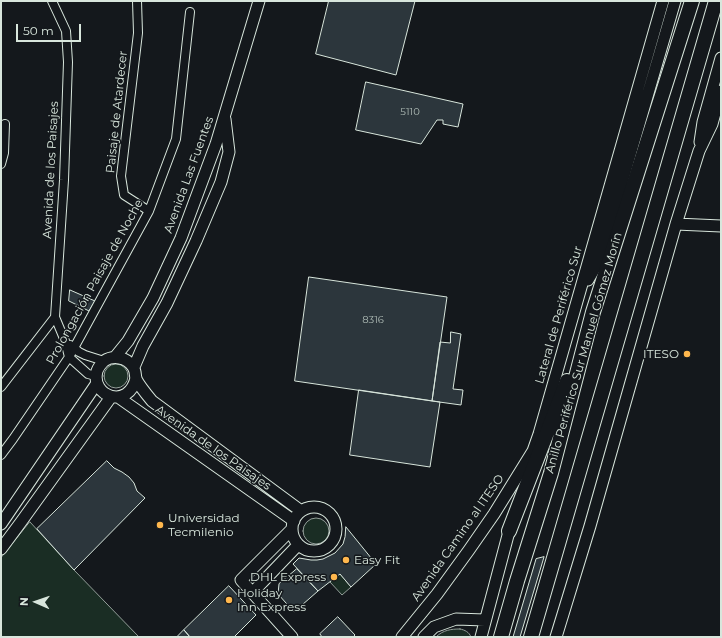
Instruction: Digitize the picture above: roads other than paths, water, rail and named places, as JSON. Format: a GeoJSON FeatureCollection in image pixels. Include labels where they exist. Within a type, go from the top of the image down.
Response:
{"type":"FeatureCollection","features":[{"type":"Feature","properties":{"kind":"highway","name":"Anillo Periférico Sur Manuel Gómez Morín"},"geometry":{"type":"LineString","coordinates":[[501,637],[551,472],[594,312],[692,1]]}},
{"type":"Feature","properties":{"kind":"highway"},"geometry":{"type":"LineString","coordinates":[[533,637],[542,601],[716,1]]}},
{"type":"Feature","properties":{"kind":"highway"},"geometry":{"type":"LineString","coordinates":[[509,531],[594,312]]}},
{"type":"Feature","properties":{"kind":"street","name":"Avenida de los Paisajes"},"geometry":{"type":"LineString","coordinates":[[52,1],[66,31],[68,62],[64,180],[55,316],[69,357]]}},
{"type":"Feature","properties":{"kind":"street","name":"Paisaje de Atardecer"},"geometry":{"type":"LineString","coordinates":[[137,1],[138,33],[122,176],[124,195],[149,211]]}},
{"type":"Feature","properties":{"kind":"street"},"geometry":{"type":"LineString","coordinates":[[225,115],[259,1]]}},
{"type":"Feature","properties":{"kind":"street","name":"Lateral de Periférico Sur"},"geometry":{"type":"LineString","coordinates":[[481,637],[509,531],[580,294],[663,1]]}},
{"type":"Feature","properties":{"kind":"street"},"geometry":{"type":"LineString","coordinates":[[580,294],[599,261],[675,1]]}},
{"type":"Feature","properties":{"kind":"street","name":"Prolongación Paisaje de Noche"},"geometry":{"type":"LineString","coordinates":[[1,455],[69,357],[149,211],[176,138],[190,12]]}},
{"type":"Feature","properties":{"kind":"street"},"geometry":{"type":"LineString","coordinates":[[699,151],[702,122],[721,58]]}},
{"type":"Feature","properties":{"kind":"street"},"geometry":{"type":"LineString","coordinates":[[556,637],[592,519],[676,224],[699,151],[712,124],[721,91]]}},
{"type":"Feature","properties":{"kind":"street","name":"Avenida Las Fuentes"},"geometry":{"type":"LineString","coordinates":[[110,359],[128,341],[153,298],[181,238],[216,144],[225,115]]}},
{"type":"Feature","properties":{"kind":"street","name":"Avenida Las Fuentes"},"geometry":{"type":"LineString","coordinates":[[135,373],[143,346],[180,276],[221,182],[229,152],[225,115]]}},
{"type":"Feature","properties":{"kind":"street"},"geometry":{"type":"LineString","coordinates":[[1,164],[4,153],[5,124]]}},
{"type":"Feature","properties":{"kind":"street"},"geometry":{"type":"LineString","coordinates":[[676,224],[721,226]]}},
{"type":"Feature","properties":{"kind":"street"},"geometry":{"type":"LineString","coordinates":[[1,387],[55,316]]}},
{"type":"Feature","properties":{"kind":"street"},"geometry":{"type":"LineString","coordinates":[[64,341],[79,352],[86,355],[110,359],[122,358],[129,362],[135,373],[135,384],[128,393],[123,396],[114,397],[102,391],[97,379],[88,374],[69,357]]}},
{"type":"Feature","properties":{"kind":"street"},"geometry":{"type":"LineString","coordinates":[[1,524],[97,379],[100,365],[110,359]]}},
{"type":"Feature","properties":{"kind":"street","name":"Avenida de los Paisajes"},"geometry":{"type":"LineString","coordinates":[[135,373],[152,402],[301,512]]}},
{"type":"Feature","properties":{"kind":"street","name":"Avenida de los Paisajes"},"geometry":{"type":"LineString","coordinates":[[114,397],[293,525]]}},
{"type":"Feature","properties":{"kind":"street"},"geometry":{"type":"LineString","coordinates":[[1,549],[114,397]]}},
{"type":"Feature","properties":{"kind":"street","name":"Avenida Camino al ITESO"},"geometry":{"type":"LineString","coordinates":[[402,637],[437,594],[469,550],[494,514],[533,451]]}},
{"type":"Feature","properties":{"kind":"street"},"geometry":{"type":"LineString","coordinates":[[292,637],[241,580],[293,525],[301,512],[306,508],[320,508],[326,511],[331,515],[336,528],[331,542],[325,548],[311,550],[298,545],[294,537],[293,525]]}},
{"type":"Feature","properties":{"kind":"street"},"geometry":{"type":"LineString","coordinates":[[253,592],[298,545]]}},
{"type":"Feature","properties":{"kind":"street"},"geometry":{"type":"LineString","coordinates":[[424,637],[434,627],[456,619],[485,620]]}},
{"type":"Feature","properties":{"kind":"place","name":"ITESO"},"geometry":{"type":"Point","coordinates":[687,354]}},
{"type":"Feature","properties":{"kind":"place","name":"Universidad Tecmilenio"},"geometry":{"type":"Point","coordinates":[160,525]}},
{"type":"Feature","properties":{"kind":"place","name":"Easy Fit"},"geometry":{"type":"Point","coordinates":[346,560]}},
{"type":"Feature","properties":{"kind":"place","name":"DHL Express"},"geometry":{"type":"Point","coordinates":[334,577]}},
{"type":"Feature","properties":{"kind":"place","name":"Holiday Inn Express"},"geometry":{"type":"Point","coordinates":[229,600]}}]}
